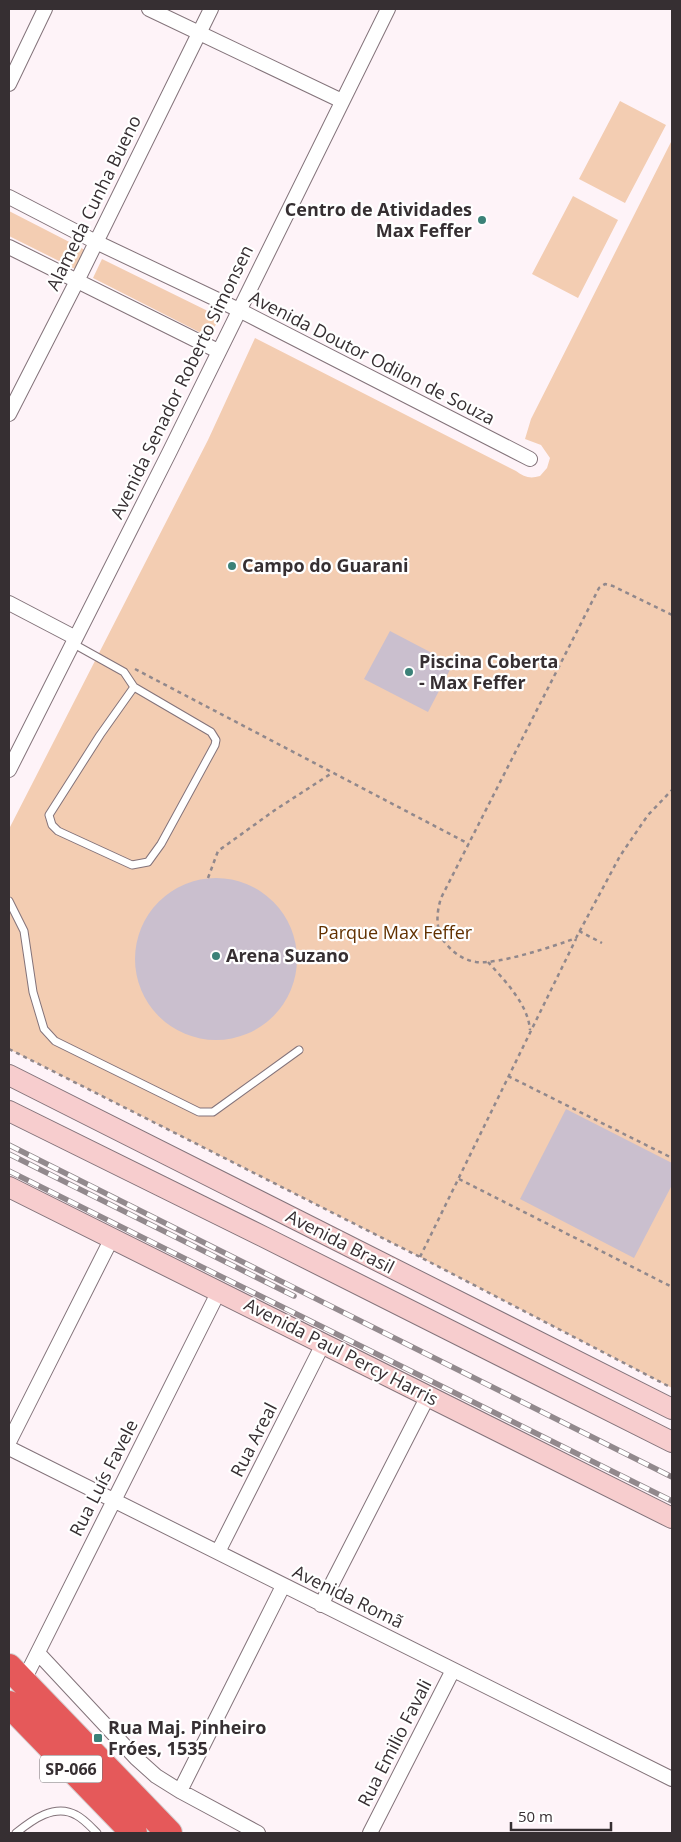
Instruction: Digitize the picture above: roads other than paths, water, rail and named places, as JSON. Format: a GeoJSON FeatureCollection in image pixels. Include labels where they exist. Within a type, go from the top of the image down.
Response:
{"type":"FeatureCollection","features":[{"type":"Feature","properties":{"kind":"highway","name":"SP-066"},"geometry":{"type":"LineString","coordinates":[[16,1675],[169,1833]]}},
{"type":"Feature","properties":{"kind":"highway","name":"SP-066"},"geometry":{"type":"LineString","coordinates":[[9,1704],[134,1833]]}},
{"type":"Feature","properties":{"kind":"main road","name":"Avenida Brasil"},"geometry":{"type":"LineString","coordinates":[[9,1075],[672,1408]]}},
{"type":"Feature","properties":{"kind":"main road","name":"Avenida Brasil"},"geometry":{"type":"LineString","coordinates":[[9,1111],[672,1442]]}},
{"type":"Feature","properties":{"kind":"main road","name":"Avenida Paul Percy Harris"},"geometry":{"type":"LineString","coordinates":[[9,1187],[672,1518]]}},
{"type":"Feature","properties":{"kind":"main road"},"geometry":{"type":"LineString","coordinates":[[264,1237],[277,1236],[283,1234],[286,1230],[285,1219],[281,1211]]}},
{"type":"Feature","properties":{"kind":"main road"},"geometry":{"type":"LineString","coordinates":[[298,1254],[294,1242],[297,1232],[302,1229],[318,1230]]}},
{"type":"Feature","properties":{"kind":"street"},"geometry":{"type":"LineString","coordinates":[[9,84],[45,9]]}},
{"type":"Feature","properties":{"kind":"street"},"geometry":{"type":"LineString","coordinates":[[149,9],[342,101]]}},
{"type":"Feature","properties":{"kind":"street","name":"Alameda Cunha Bueno"},"geometry":{"type":"LineString","coordinates":[[9,414],[211,9]]}},
{"type":"Feature","properties":{"kind":"street","name":"Avenida Senador Roberto Simonsen"},"geometry":{"type":"LineString","coordinates":[[9,770],[388,9]]}},
{"type":"Feature","properties":{"kind":"street","name":"Avenida Doutor Odilon de Souza"},"geometry":{"type":"LineString","coordinates":[[9,197],[96,242],[239,310],[530,459]]}},
{"type":"Feature","properties":{"kind":"street"},"geometry":{"type":"LineString","coordinates":[[9,247],[218,351]]}},
{"type":"Feature","properties":{"kind":"street"},"geometry":{"type":"LineString","coordinates":[[9,603],[73,640]]}},
{"type":"Feature","properties":{"kind":"street"},"geometry":{"type":"LineString","coordinates":[[9,1442],[112,1238]]}},
{"type":"Feature","properties":{"kind":"street","name":"Rua Luís Favele"},"geometry":{"type":"LineString","coordinates":[[16,1675],[38,1653],[219,1291]]}},
{"type":"Feature","properties":{"kind":"street","name":"Rua Areal"},"geometry":{"type":"LineString","coordinates":[[218,1552],[323,1344]]}},
{"type":"Feature","properties":{"kind":"street"},"geometry":{"type":"LineString","coordinates":[[321,1605],[428,1396]]}},
{"type":"Feature","properties":{"kind":"street","name":"Avenida Romã"},"geometry":{"type":"LineString","coordinates":[[9,1448],[672,1779]]}},
{"type":"Feature","properties":{"kind":"street"},"geometry":{"type":"LineString","coordinates":[[180,1791],[283,1586]]}},
{"type":"Feature","properties":{"kind":"street"},"geometry":{"type":"LineString","coordinates":[[38,1653],[136,1758],[156,1776],[258,1833]]}},
{"type":"Feature","properties":{"kind":"street","name":"Rua Emilio Favali"},"geometry":{"type":"LineString","coordinates":[[370,1833],[454,1670]]}},
{"type":"Feature","properties":{"kind":"lane"},"geometry":{"type":"LineString","coordinates":[[73,640],[124,672],[134,687],[211,732],[216,740],[161,844],[148,862],[132,865],[58,831],[52,825],[50,815],[100,735],[134,687]]}},
{"type":"Feature","properties":{"kind":"lane"},"geometry":{"type":"LineString","coordinates":[[9,901],[24,930],[32,992],[44,1028],[55,1041],[199,1112],[213,1112],[299,1050]]}},
{"type":"Feature","properties":{"kind":"lane"},"geometry":{"type":"LineString","coordinates":[[16,1833],[40,1816],[61,1811],[75,1814],[97,1833]]}},
{"type":"Feature","properties":{"kind":"railway"},"geometry":{"type":"LineString","coordinates":[[9,1145],[672,1477]]}},
{"type":"Feature","properties":{"kind":"railway"},"geometry":{"type":"LineString","coordinates":[[9,1154],[294,1296]]}},
{"type":"Feature","properties":{"kind":"railway"},"geometry":{"type":"LineString","coordinates":[[9,1171],[672,1501]]}},
{"type":"Feature","properties":{"kind":"place","name":"Centro de Atividades Max Feffer"},"geometry":{"type":"Point","coordinates":[482,220]}},
{"type":"Feature","properties":{"kind":"place","name":"Campo do Guarani"},"geometry":{"type":"Point","coordinates":[232,566]}},
{"type":"Feature","properties":{"kind":"place","name":"Piscina Coberta - Max Feffer"},"geometry":{"type":"Point","coordinates":[409,672]}},
{"type":"Feature","properties":{"kind":"place","name":"Arena Suzano"},"geometry":{"type":"Point","coordinates":[216,956]}},
{"type":"Feature","properties":{"kind":"place","name":"Rua Maj. Pinheiro Fróes, 1535"},"geometry":{"type":"Point","coordinates":[98,1738]}},
{"type":"Feature","properties":{"kind":"park label","name":"Parque Max Feffer"},"geometry":{"type":"Point","coordinates":[395,933]}}]}
